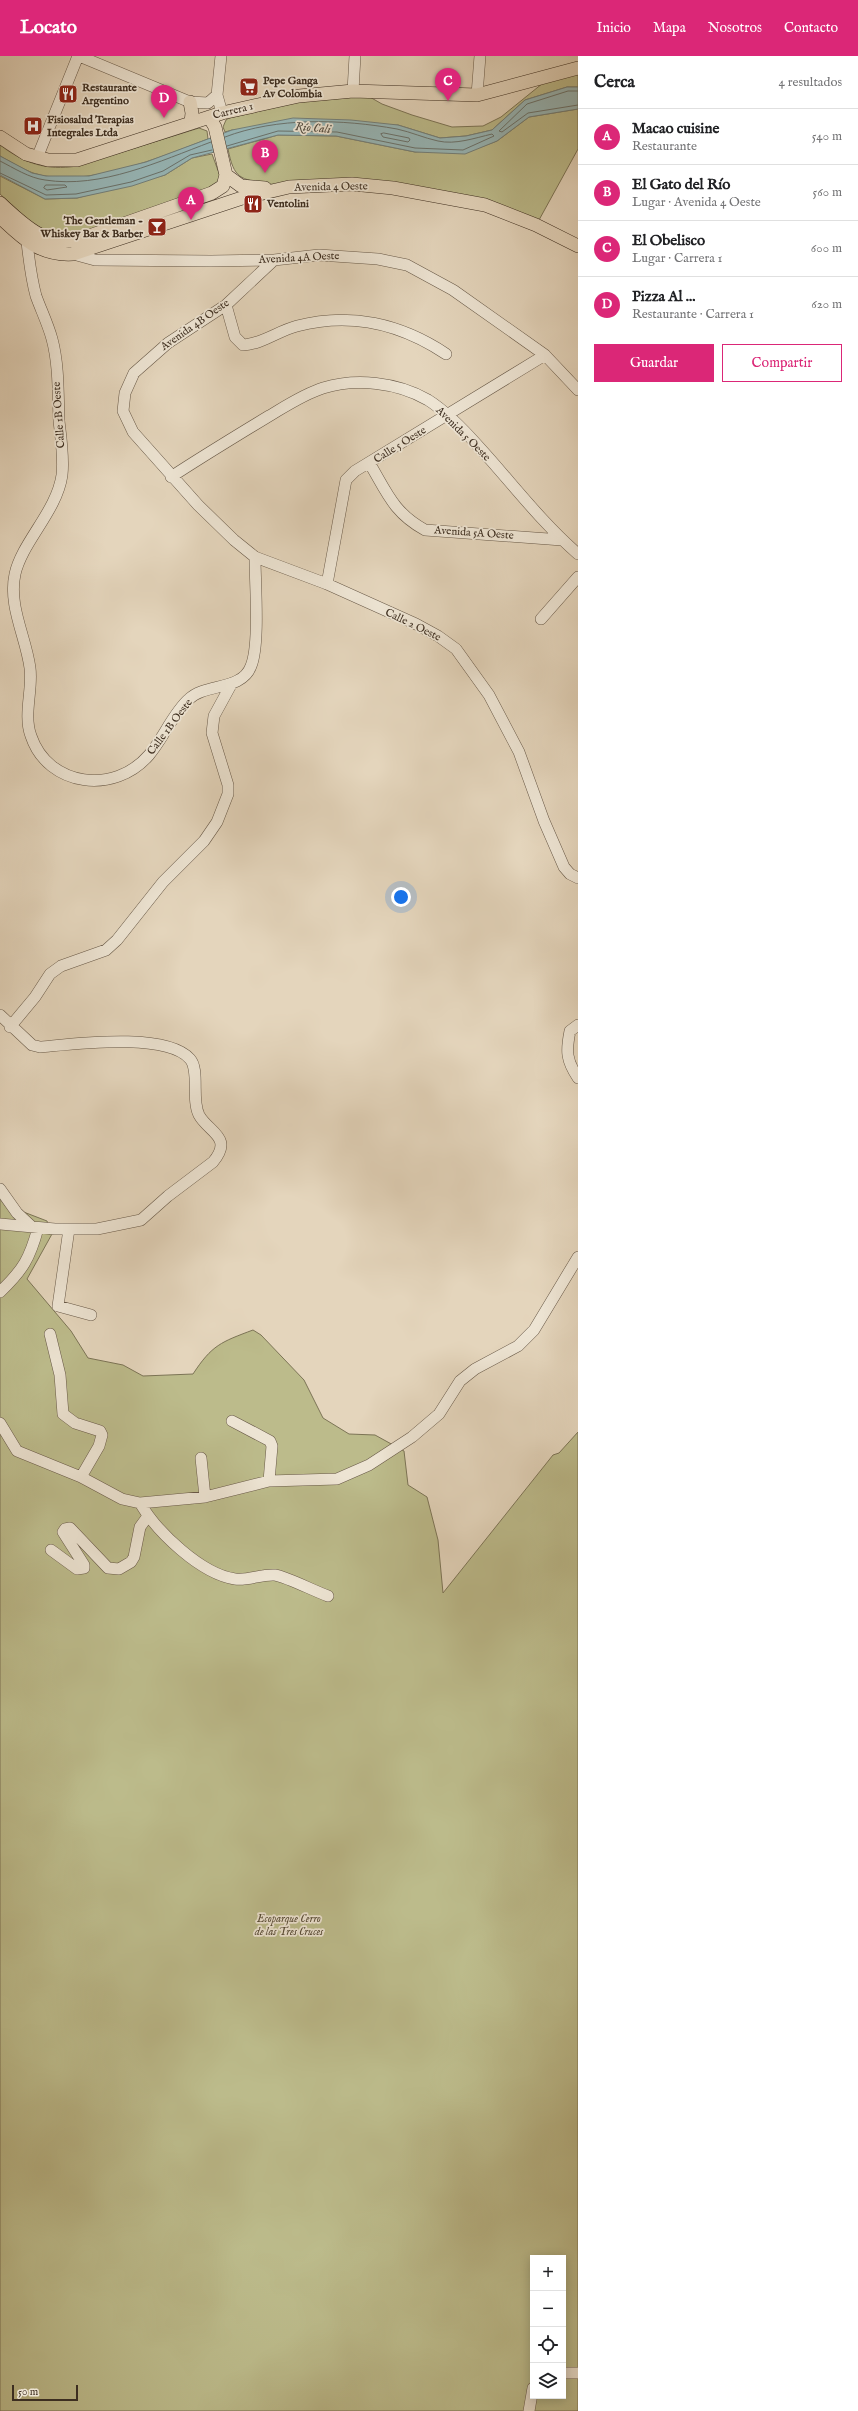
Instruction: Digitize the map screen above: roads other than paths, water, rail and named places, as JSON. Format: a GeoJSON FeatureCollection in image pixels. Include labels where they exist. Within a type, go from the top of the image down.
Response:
{"type":"FeatureCollection","features":[{"type":"Feature","properties":{"kind":"main road","name":"Carrera 1"},"geometry":{"type":"LineString","coordinates":[[0,137],[14,148],[37,158],[48,160],[77,160],[192,123],[215,120],[299,96],[354,92],[477,95],[578,68]]}},
{"type":"Feature","properties":{"kind":"main road"},"geometry":{"type":"LineString","coordinates":[[190,102],[192,123]]}},
{"type":"Feature","properties":{"kind":"main road"},"geometry":{"type":"LineString","coordinates":[[0,203],[42,236],[62,242],[78,240],[212,193],[223,186],[225,171],[215,120]]}},
{"type":"Feature","properties":{"kind":"main road"},"geometry":{"type":"LineString","coordinates":[[225,171],[239,185],[249,188],[288,187]]}},
{"type":"Feature","properties":{"kind":"main road","name":"Avenida 4 Oeste"},"geometry":{"type":"LineString","coordinates":[[0,217],[27,242],[47,252],[85,255],[228,202],[288,187],[352,184],[385,186],[485,205],[536,225],[578,246]]}},
{"type":"Feature","properties":{"kind":"street"},"geometry":{"type":"LineString","coordinates":[[37,158],[78,56],[190,102],[215,120],[221,56]]}},
{"type":"Feature","properties":{"kind":"street"},"geometry":{"type":"LineString","coordinates":[[354,92],[355,56]]}},
{"type":"Feature","properties":{"kind":"street"},"geometry":{"type":"LineString","coordinates":[[477,95],[480,56]]}},
{"type":"Feature","properties":{"kind":"street"},"geometry":{"type":"LineString","coordinates":[[190,102],[208,103],[218,95]]}},
{"type":"Feature","properties":{"kind":"street"},"geometry":{"type":"LineString","coordinates":[[78,240],[85,255]]}},
{"type":"Feature","properties":{"kind":"street","name":"Calle 1B Oeste"},"geometry":{"type":"LineString","coordinates":[[27,242],[30,273],[52,338],[56,359],[62,458],[62,475],[56,494],[15,573],[16,613],[30,668],[29,733],[37,751],[48,764],[61,774],[75,779],[107,779],[124,774],[149,756],[189,698],[232,683]]}},
{"type":"Feature","properties":{"kind":"street","name":"Avenida 4A Oeste"},"geometry":{"type":"LineString","coordinates":[[85,255],[274,260],[319,255],[352,256],[407,265],[453,290],[545,355],[578,390]]}},
{"type":"Feature","properties":{"kind":"street","name":"Avenida 4B Oeste"},"geometry":{"type":"LineString","coordinates":[[171,477],[133,432],[123,411],[125,393],[134,374],[151,356],[168,343],[226,305],[274,260]]}},
{"type":"Feature","properties":{"kind":"street"},"geometry":{"type":"LineString","coordinates":[[226,305],[235,338],[243,345],[254,345],[297,326],[341,320],[363,321],[402,330],[446,354]]}},
{"type":"Feature","properties":{"kind":"street","name":"Calle 5 Oeste"},"geometry":{"type":"LineString","coordinates":[[327,584],[346,480],[355,471],[370,464],[545,355]]}},
{"type":"Feature","properties":{"kind":"street","name":"Avenida 5 Oeste"},"geometry":{"type":"LineString","coordinates":[[171,477],[297,400],[322,388],[346,383],[380,383],[406,390],[428,400],[448,415],[480,448],[562,540],[578,554]]}},
{"type":"Feature","properties":{"kind":"street","name":"Avenida 5A Oeste"},"geometry":{"type":"LineString","coordinates":[[370,464],[396,508],[408,520],[425,530],[562,540]]}},
{"type":"Feature","properties":{"kind":"street","name":"Calle 2 Oeste"},"geometry":{"type":"LineString","coordinates":[[171,477],[234,540],[255,557],[327,584],[416,624],[438,636],[456,649],[489,695],[519,752],[544,821],[564,867],[578,878]]}},
{"type":"Feature","properties":{"kind":"street"},"geometry":{"type":"LineString","coordinates":[[10,1026],[35,997],[50,974],[61,966],[102,952],[117,940],[163,882],[204,841],[217,822],[228,794],[228,785],[212,733],[214,716],[232,683],[245,676],[251,667],[255,649],[255,557]]}},
{"type":"Feature","properties":{"kind":"street"},"geometry":{"type":"LineString","coordinates":[[541,619],[578,578]]}},
{"type":"Feature","properties":{"kind":"street"},"geometry":{"type":"LineString","coordinates":[[0,1015],[32,1045],[40,1047],[140,1042],[173,1047],[191,1059],[194,1069],[194,1099],[199,1116],[220,1136],[221,1143],[217,1158],[213,1162],[168,1196],[141,1220],[97,1229],[69,1229],[0,1224]]}},
{"type":"Feature","properties":{"kind":"street"},"geometry":{"type":"LineString","coordinates":[[578,1025],[570,1031],[567,1048],[569,1065],[578,1078]]}},
{"type":"Feature","properties":{"kind":"street"},"geometry":{"type":"LineString","coordinates":[[0,1189],[16,1213],[34,1227]]}},
{"type":"Feature","properties":{"kind":"street"},"geometry":{"type":"LineString","coordinates":[[0,1292],[20,1273],[33,1247],[34,1227]]}},
{"type":"Feature","properties":{"kind":"street"},"geometry":{"type":"LineString","coordinates":[[69,1229],[58,1306],[91,1315]]}},
{"type":"Feature","properties":{"kind":"street"},"geometry":{"type":"LineString","coordinates":[[0,1423],[17,1451],[81,1477],[122,1499],[140,1503],[205,1497],[270,1481],[337,1479],[369,1465],[412,1437],[439,1414],[460,1381],[475,1369],[518,1346],[534,1330],[578,1257]]}},
{"type":"Feature","properties":{"kind":"street"},"geometry":{"type":"LineString","coordinates":[[50,1334],[60,1375],[63,1414],[75,1424],[100,1431],[102,1435],[99,1446],[81,1477]]}},
{"type":"Feature","properties":{"kind":"street"},"geometry":{"type":"LineString","coordinates":[[232,1421],[270,1441],[272,1446],[270,1481]]}},
{"type":"Feature","properties":{"kind":"street"},"geometry":{"type":"LineString","coordinates":[[201,1458],[205,1497]]}},
{"type":"Feature","properties":{"kind":"street"},"geometry":{"type":"LineString","coordinates":[[140,1503],[148,1516],[166,1535],[205,1568],[221,1575],[236,1579],[276,1575],[328,1596]]}},
{"type":"Feature","properties":{"kind":"street"},"geometry":{"type":"LineString","coordinates":[[51,1550],[77,1569],[84,1568],[84,1565],[63,1532],[65,1529],[70,1528],[108,1568],[119,1569],[131,1562],[134,1557],[140,1527],[148,1516]]}},
{"type":"Feature","properties":{"kind":"street"},"geometry":{"type":"LineString","coordinates":[[566,2373],[578,2372]]}},
{"type":"Feature","properties":{"kind":"street"},"geometry":{"type":"LineString","coordinates":[[529,2411],[531,2399]]}},
{"type":"Feature","properties":{"kind":"water","name":"Río Cali"},"geometry":{"type":"Polygon","coordinates":[[[567,87],[578,87],[578,109],[529,117],[497,141],[465,154],[415,152],[336,136],[278,135],[192,158],[165,175],[132,186],[77,198],[45,199],[0,175],[0,156],[32,173],[46,176],[89,176],[146,162],[232,130],[293,118],[351,120],[398,125],[440,138],[466,136],[492,130],[525,100],[567,87]]]}},
{"type":"Feature","properties":{"kind":"place","name":"Pepe Ganga Av Colombia"},"geometry":{"type":"Point","coordinates":[249,87]}},
{"type":"Feature","properties":{"kind":"place","name":"Restaurante Argentino"},"geometry":{"type":"Point","coordinates":[68,94]}},
{"type":"Feature","properties":{"kind":"place","name":"El Obelisco"},"geometry":{"type":"Point","coordinates":[448,101]}},
{"type":"Feature","properties":{"kind":"place","name":"Pizza Al ..."},"geometry":{"type":"Point","coordinates":[164,118]}},
{"type":"Feature","properties":{"kind":"place","name":"Fisiosalud Terapias Integrales Ltda"},"geometry":{"type":"Point","coordinates":[33,126]}},
{"type":"Feature","properties":{"kind":"place","name":"El Gato del Río"},"geometry":{"type":"Point","coordinates":[265,173]}},
{"type":"Feature","properties":{"kind":"place","name":"Ventolini"},"geometry":{"type":"Point","coordinates":[253,204]}},
{"type":"Feature","properties":{"kind":"place","name":"Macao cuisine"},"geometry":{"type":"Point","coordinates":[191,220]}},
{"type":"Feature","properties":{"kind":"place","name":"The Gentleman - Whiskey Bar & Barber"},"geometry":{"type":"Point","coordinates":[157,227]}},
{"type":"Feature","properties":{"kind":"park label","name":"Ecoparque Cerro de las Tres Cruces"},"geometry":{"type":"Point","coordinates":[289,1925]}}]}
